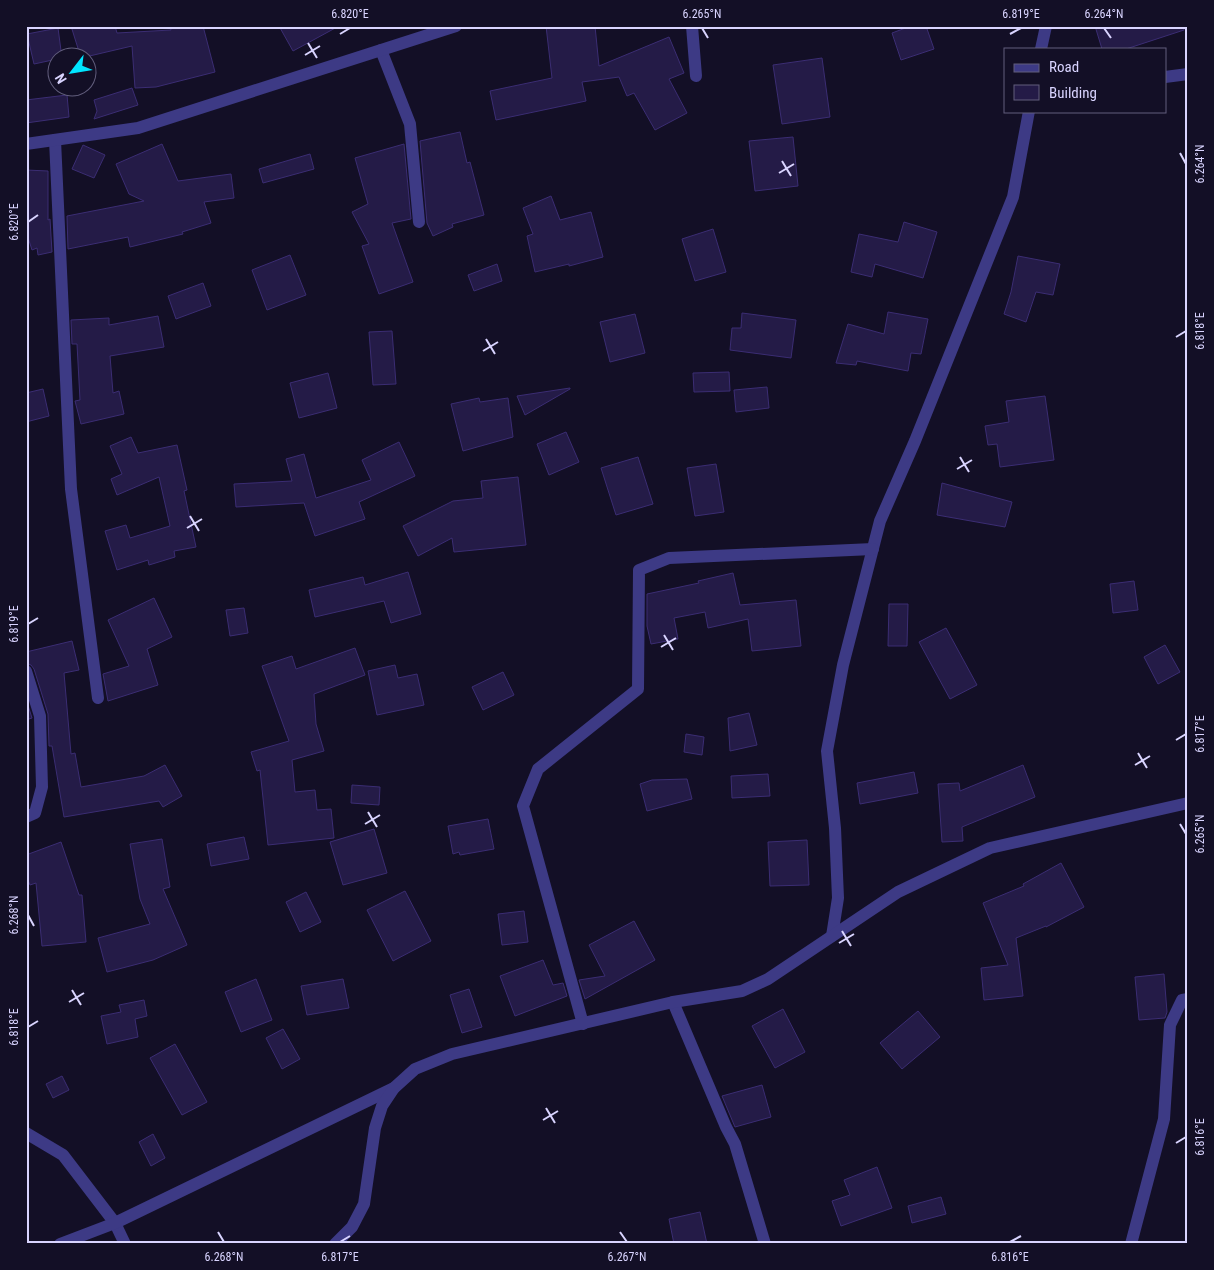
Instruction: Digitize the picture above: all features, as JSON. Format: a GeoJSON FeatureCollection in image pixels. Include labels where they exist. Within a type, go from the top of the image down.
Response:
{"type":"FeatureCollection","features":[{"type":"Feature","properties":{"kind":"street"},"geometry":{"type":"LineString","coordinates":[[26,144],[138,128],[456,26]]}},
{"type":"Feature","properties":{"kind":"street"},"geometry":{"type":"LineString","coordinates":[[692,26],[696,76]]}},
{"type":"Feature","properties":{"kind":"street"},"geometry":{"type":"LineString","coordinates":[[1041,48],[1046,26]]}},
{"type":"Feature","properties":{"kind":"street"},"geometry":{"type":"LineString","coordinates":[[381,50],[410,124],[419,222]]}},
{"type":"Feature","properties":{"kind":"street"},"geometry":{"type":"LineString","coordinates":[[1166,77],[1188,74]]}},
{"type":"Feature","properties":{"kind":"street"},"geometry":{"type":"LineString","coordinates":[[832,936],[838,898],[835,828],[827,751],[843,665],[880,521],[915,441],[1013,196],[1029,112]]}},
{"type":"Feature","properties":{"kind":"street"},"geometry":{"type":"LineString","coordinates":[[55,140],[71,489],[98,698]]}},
{"type":"Feature","properties":{"kind":"street"},"geometry":{"type":"LineString","coordinates":[[583,1024],[523,806],[538,769],[638,689],[639,570],[669,558],[872,549]]}},
{"type":"Feature","properties":{"kind":"street"},"geometry":{"type":"LineString","coordinates":[[26,671],[40,716],[42,787],[35,812],[26,817]]}},
{"type":"Feature","properties":{"kind":"street"},"geometry":{"type":"LineString","coordinates":[[335,1244],[352,1227],[364,1204],[375,1128],[382,1106],[394,1088],[415,1069],[452,1054],[673,1002],[742,991],[768,978],[898,892],[990,848],[1188,803]]}},
{"type":"Feature","properties":{"kind":"street"},"geometry":{"type":"LineString","coordinates":[[1131,1244],[1164,1119],[1170,1024],[1182,1000],[1188,1000]]}},
{"type":"Feature","properties":{"kind":"street"},"geometry":{"type":"LineString","coordinates":[[673,1002],[735,1144],[765,1244]]}},
{"type":"Feature","properties":{"kind":"street"},"geometry":{"type":"LineString","coordinates":[[60,1244],[115,1223],[394,1088]]}},
{"type":"Feature","properties":{"kind":"street"},"geometry":{"type":"LineString","coordinates":[[26,1133],[63,1155],[115,1223],[124,1244]]}},
{"type":"Feature","properties":{"kind":"building"},"geometry":{"type":"Polygon","coordinates":[[[71,26],[115,26],[117,33],[171,30],[170,26],[203,26],[215,72],[156,87],[135,88],[132,46],[98,54],[98,48],[78,48],[71,26]]]}},
{"type":"Feature","properties":{"kind":"building"},"geometry":{"type":"Polygon","coordinates":[[[279,26],[339,26],[293,51],[279,26]]]}},
{"type":"Feature","properties":{"kind":"building"},"geometry":{"type":"Polygon","coordinates":[[[546,26],[595,26],[599,66],[669,37],[684,73],[669,79],[687,113],[655,130],[634,93],[627,96],[619,77],[582,82],[586,101],[496,120],[490,91],[552,78],[546,26]]]}},
{"type":"Feature","properties":{"kind":"building"},"geometry":{"type":"Polygon","coordinates":[[[911,26],[926,26],[934,49],[901,60],[892,33],[911,26]]]}},
{"type":"Feature","properties":{"kind":"building"},"geometry":{"type":"Polygon","coordinates":[[[1095,26],[1184,26],[1184,30],[1129,48],[1102,48],[1095,26]]]}},
{"type":"Feature","properties":{"kind":"building"},"geometry":{"type":"Polygon","coordinates":[[[58,28],[61,48],[48,48],[48,61],[34,64],[27,34],[58,28]]]}},
{"type":"Feature","properties":{"kind":"building"},"geometry":{"type":"Polygon","coordinates":[[[822,58],[830,117],[782,124],[773,65],[822,58]]]}},
{"type":"Feature","properties":{"kind":"building"},"geometry":{"type":"Polygon","coordinates":[[[132,88],[138,105],[94,119],[97,111],[94,100],[132,88]]]}},
{"type":"Feature","properties":{"kind":"building"},"geometry":{"type":"Polygon","coordinates":[[[48,97],[67,98],[69,117],[26,123],[26,100],[48,97]]]}},
{"type":"Feature","properties":{"kind":"building"},"geometry":{"type":"Polygon","coordinates":[[[460,132],[467,163],[470,162],[484,215],[452,224],[453,227],[433,236],[427,223],[420,141],[460,132]]]}},
{"type":"Feature","properties":{"kind":"building"},"geometry":{"type":"Polygon","coordinates":[[[793,137],[798,186],[755,191],[749,141],[793,137]]]}},
{"type":"Feature","properties":{"kind":"building"},"geometry":{"type":"Polygon","coordinates":[[[162,144],[178,181],[231,174],[234,198],[204,202],[211,223],[182,232],[183,234],[130,247],[128,237],[68,249],[67,216],[144,201],[129,194],[116,164],[162,144]]]}},
{"type":"Feature","properties":{"kind":"building"},"geometry":{"type":"Polygon","coordinates":[[[404,144],[411,219],[392,223],[413,282],[379,294],[362,246],[369,244],[352,212],[368,204],[355,158],[404,144]]]}},
{"type":"Feature","properties":{"kind":"building"},"geometry":{"type":"Polygon","coordinates":[[[83,145],[105,155],[94,178],[72,169],[83,145]]]}},
{"type":"Feature","properties":{"kind":"building"},"geometry":{"type":"Polygon","coordinates":[[[310,154],[314,169],[263,183],[259,169],[310,154]]]}},
{"type":"Feature","properties":{"kind":"building"},"geometry":{"type":"Polygon","coordinates":[[[26,170],[48,171],[48,220],[50,219],[52,252],[38,255],[37,248],[32,250],[26,231],[26,170]]]}},
{"type":"Feature","properties":{"kind":"building"},"geometry":{"type":"Polygon","coordinates":[[[551,196],[560,220],[591,212],[603,257],[535,272],[527,236],[533,234],[523,208],[551,196]]]}},
{"type":"Feature","properties":{"kind":"building"},"geometry":{"type":"Polygon","coordinates":[[[904,222],[937,232],[923,278],[875,264],[872,277],[851,272],[859,234],[898,242],[904,222]]]}},
{"type":"Feature","properties":{"kind":"building"},"geometry":{"type":"Polygon","coordinates":[[[713,229],[726,272],[695,281],[682,239],[713,229]]]}},
{"type":"Feature","properties":{"kind":"building"},"geometry":{"type":"Polygon","coordinates":[[[290,255],[306,295],[267,310],[252,270],[290,255]]]}},
{"type":"Feature","properties":{"kind":"building"},"geometry":{"type":"Polygon","coordinates":[[[1018,256],[1060,264],[1053,295],[1036,292],[1026,322],[1004,314],[1011,292],[1018,256]]]}},
{"type":"Feature","properties":{"kind":"building"},"geometry":{"type":"Polygon","coordinates":[[[497,264],[502,281],[474,291],[468,275],[497,264]]]}},
{"type":"Feature","properties":{"kind":"building"},"geometry":{"type":"Polygon","coordinates":[[[203,283],[211,306],[176,319],[168,296],[203,283]]]}},
{"type":"Feature","properties":{"kind":"building"},"geometry":{"type":"Polygon","coordinates":[[[888,312],[928,319],[921,354],[911,353],[908,371],[857,361],[856,365],[836,363],[848,324],[884,334],[888,312]]]}},
{"type":"Feature","properties":{"kind":"building"},"geometry":{"type":"Polygon","coordinates":[[[742,313],[796,320],[791,358],[730,350],[732,328],[741,328],[742,313]]]}},
{"type":"Feature","properties":{"kind":"building"},"geometry":{"type":"Polygon","coordinates":[[[635,314],[645,353],[610,362],[600,322],[635,314]]]}},
{"type":"Feature","properties":{"kind":"building"},"geometry":{"type":"Polygon","coordinates":[[[158,316],[164,347],[110,356],[113,393],[119,391],[124,414],[81,424],[75,401],[80,400],[77,344],[72,344],[71,320],[109,318],[109,325],[158,316]]]}},
{"type":"Feature","properties":{"kind":"building"},"geometry":{"type":"Polygon","coordinates":[[[392,331],[396,384],[373,385],[369,332],[392,331]]]}},
{"type":"Feature","properties":{"kind":"building"},"geometry":{"type":"Polygon","coordinates":[[[729,372],[730,391],[694,392],[693,373],[729,372]]]}},
{"type":"Feature","properties":{"kind":"building"},"geometry":{"type":"Polygon","coordinates":[[[328,373],[337,408],[299,418],[290,383],[328,373]]]}},
{"type":"Feature","properties":{"kind":"building"},"geometry":{"type":"Polygon","coordinates":[[[767,387],[769,408],[736,412],[734,390],[767,387]]]}},
{"type":"Feature","properties":{"kind":"building"},"geometry":{"type":"Polygon","coordinates":[[[570,388],[525,415],[517,396],[570,388]]]}},
{"type":"Feature","properties":{"kind":"building"},"geometry":{"type":"Polygon","coordinates":[[[43,389],[49,416],[26,422],[26,393],[43,389]]]}},
{"type":"Feature","properties":{"kind":"building"},"geometry":{"type":"Polygon","coordinates":[[[1045,396],[1054,460],[1000,467],[997,444],[988,445],[985,426],[1009,422],[1006,401],[1045,396]]]}},
{"type":"Feature","properties":{"kind":"building"},"geometry":{"type":"Polygon","coordinates":[[[479,398],[480,402],[508,398],[513,437],[463,451],[451,404],[479,398]]]}},
{"type":"Feature","properties":{"kind":"building"},"geometry":{"type":"Polygon","coordinates":[[[566,432],[579,462],[549,475],[537,444],[566,432]]]}},
{"type":"Feature","properties":{"kind":"building"},"geometry":{"type":"Polygon","coordinates":[[[131,437],[138,453],[177,445],[187,490],[184,491],[196,547],[174,551],[175,557],[149,565],[148,560],[117,570],[105,531],[126,525],[130,538],[170,526],[159,477],[117,495],[111,479],[122,474],[110,446],[131,437]]]}},
{"type":"Feature","properties":{"kind":"building"},"geometry":{"type":"Polygon","coordinates":[[[399,442],[415,476],[359,502],[365,519],[315,536],[304,503],[236,507],[234,484],[292,481],[286,459],[304,454],[316,498],[371,480],[362,460],[399,442]]]}},
{"type":"Feature","properties":{"kind":"building"},"geometry":{"type":"Polygon","coordinates":[[[638,457],[653,504],[616,515],[601,468],[638,457]]]}},
{"type":"Feature","properties":{"kind":"building"},"geometry":{"type":"Polygon","coordinates":[[[716,464],[724,512],[695,516],[687,468],[716,464]]]}},
{"type":"Feature","properties":{"kind":"building"},"geometry":{"type":"Polygon","coordinates":[[[518,477],[526,545],[454,552],[452,538],[418,556],[403,526],[453,501],[483,498],[481,481],[518,477]]]}},
{"type":"Feature","properties":{"kind":"building"},"geometry":{"type":"Polygon","coordinates":[[[942,483],[1012,502],[1005,527],[937,515],[942,483]]]}},
{"type":"Feature","properties":{"kind":"building"},"geometry":{"type":"Polygon","coordinates":[[[408,572],[421,614],[391,623],[384,601],[315,617],[309,590],[363,577],[365,585],[408,572]]]}},
{"type":"Feature","properties":{"kind":"building"},"geometry":{"type":"Polygon","coordinates":[[[733,573],[740,605],[796,600],[801,646],[752,651],[748,619],[708,628],[705,612],[674,618],[678,639],[651,644],[647,626],[647,594],[699,583],[698,581],[733,573]]]}},
{"type":"Feature","properties":{"kind":"building"},"geometry":{"type":"Polygon","coordinates":[[[1134,581],[1138,610],[1113,613],[1110,584],[1134,581]]]}},
{"type":"Feature","properties":{"kind":"building"},"geometry":{"type":"Polygon","coordinates":[[[154,598],[172,637],[147,649],[158,685],[108,701],[103,674],[129,666],[108,620],[154,598]]]}},
{"type":"Feature","properties":{"kind":"building"},"geometry":{"type":"Polygon","coordinates":[[[889,604],[908,604],[907,646],[888,646],[889,604]]]}},
{"type":"Feature","properties":{"kind":"building"},"geometry":{"type":"Polygon","coordinates":[[[244,608],[248,633],[230,636],[226,610],[244,608]]]}},
{"type":"Feature","properties":{"kind":"building"},"geometry":{"type":"Polygon","coordinates":[[[946,628],[977,685],[950,699],[919,642],[946,628]]]}},
{"type":"Feature","properties":{"kind":"building"},"geometry":{"type":"Polygon","coordinates":[[[72,641],[79,670],[64,673],[71,754],[75,753],[81,787],[144,776],[165,765],[182,796],[163,807],[159,801],[64,817],[52,746],[49,746],[48,714],[34,669],[26,663],[26,652],[72,641]]]}},
{"type":"Feature","properties":{"kind":"building"},"geometry":{"type":"Polygon","coordinates":[[[1165,645],[1180,672],[1158,684],[1144,657],[1165,645]]]}},
{"type":"Feature","properties":{"kind":"building"},"geometry":{"type":"Polygon","coordinates":[[[355,648],[365,675],[314,694],[316,724],[324,751],[292,760],[295,792],[315,790],[317,810],[331,809],[334,838],[268,845],[260,770],[257,771],[251,752],[289,741],[262,666],[292,656],[296,669],[355,648]]]}},
{"type":"Feature","properties":{"kind":"building"},"geometry":{"type":"Polygon","coordinates":[[[395,665],[398,678],[417,674],[424,705],[377,715],[368,671],[395,665]]]}},
{"type":"Feature","properties":{"kind":"building"},"geometry":{"type":"Polygon","coordinates":[[[503,672],[514,695],[483,710],[472,687],[503,672]]]}},
{"type":"Feature","properties":{"kind":"building"},"geometry":{"type":"Polygon","coordinates":[[[26,699],[32,718],[26,720],[26,699]]]}},
{"type":"Feature","properties":{"kind":"building"},"geometry":{"type":"Polygon","coordinates":[[[749,713],[757,745],[730,751],[728,718],[749,713]]]}},
{"type":"Feature","properties":{"kind":"building"},"geometry":{"type":"Polygon","coordinates":[[[686,734],[704,737],[702,755],[684,752],[686,734]]]}},
{"type":"Feature","properties":{"kind":"building"},"geometry":{"type":"Polygon","coordinates":[[[1023,765],[1035,797],[962,827],[963,841],[942,842],[938,784],[959,783],[960,791],[1023,765]]]}},
{"type":"Feature","properties":{"kind":"building"},"geometry":{"type":"Polygon","coordinates":[[[914,772],[918,793],[860,804],[857,783],[914,772]]]}},
{"type":"Feature","properties":{"kind":"building"},"geometry":{"type":"Polygon","coordinates":[[[768,774],[770,796],[732,798],[731,776],[768,774]]]}},
{"type":"Feature","properties":{"kind":"building"},"geometry":{"type":"Polygon","coordinates":[[[687,779],[692,799],[647,811],[640,784],[652,780],[687,779]]]}},
{"type":"Feature","properties":{"kind":"building"},"geometry":{"type":"Polygon","coordinates":[[[352,785],[380,787],[379,805],[351,803],[352,785]]]}},
{"type":"Feature","properties":{"kind":"building"},"geometry":{"type":"Polygon","coordinates":[[[488,819],[494,849],[460,855],[459,852],[453,854],[448,826],[488,819]]]}},
{"type":"Feature","properties":{"kind":"building"},"geometry":{"type":"Polygon","coordinates":[[[374,829],[387,873],[343,885],[330,842],[374,829]]]}},
{"type":"Feature","properties":{"kind":"building"},"geometry":{"type":"Polygon","coordinates":[[[244,837],[249,859],[211,866],[207,844],[244,837]]]}},
{"type":"Feature","properties":{"kind":"building"},"geometry":{"type":"Polygon","coordinates":[[[162,839],[170,887],[163,889],[187,945],[153,960],[107,972],[98,938],[150,924],[140,899],[130,844],[162,839]]]}},
{"type":"Feature","properties":{"kind":"building"},"geometry":{"type":"Polygon","coordinates":[[[807,840],[809,885],[770,886],[768,842],[807,840]]]}},
{"type":"Feature","properties":{"kind":"building"},"geometry":{"type":"Polygon","coordinates":[[[61,842],[79,895],[82,895],[86,942],[42,946],[36,883],[30,885],[26,875],[26,855],[61,842]]]}},
{"type":"Feature","properties":{"kind":"building"},"geometry":{"type":"Polygon","coordinates":[[[1061,863],[1084,907],[1046,927],[1016,938],[1023,996],[984,1000],[981,968],[1008,965],[983,903],[1024,886],[1023,884],[1061,863]]]}},
{"type":"Feature","properties":{"kind":"building"},"geometry":{"type":"Polygon","coordinates":[[[405,891],[431,941],[393,961],[367,910],[405,891]]]}},
{"type":"Feature","properties":{"kind":"building"},"geometry":{"type":"Polygon","coordinates":[[[306,892],[321,922],[300,932],[286,902],[306,892]]]}},
{"type":"Feature","properties":{"kind":"building"},"geometry":{"type":"Polygon","coordinates":[[[524,911],[528,942],[502,945],[498,914],[524,911]]]}},
{"type":"Feature","properties":{"kind":"building"},"geometry":{"type":"Polygon","coordinates":[[[634,921],[655,960],[585,999],[579,980],[605,976],[589,945],[634,921]]]}},
{"type":"Feature","properties":{"kind":"building"},"geometry":{"type":"Polygon","coordinates":[[[543,960],[553,985],[563,983],[567,996],[515,1016],[500,976],[543,960]]]}},
{"type":"Feature","properties":{"kind":"building"},"geometry":{"type":"Polygon","coordinates":[[[1164,974],[1167,1012],[1165,1018],[1139,1020],[1135,977],[1164,974]]]}},
{"type":"Feature","properties":{"kind":"building"},"geometry":{"type":"Polygon","coordinates":[[[256,979],[272,1020],[241,1032],[225,992],[256,979]]]}},
{"type":"Feature","properties":{"kind":"building"},"geometry":{"type":"Polygon","coordinates":[[[343,979],[349,1008],[307,1015],[301,986],[343,979]]]}},
{"type":"Feature","properties":{"kind":"building"},"geometry":{"type":"Polygon","coordinates":[[[469,989],[482,1027],[462,1033],[450,995],[469,989]]]}},
{"type":"Feature","properties":{"kind":"building"},"geometry":{"type":"Polygon","coordinates":[[[144,1000],[147,1016],[135,1019],[138,1037],[107,1044],[101,1016],[121,1012],[119,1005],[144,1000]]]}},
{"type":"Feature","properties":{"kind":"building"},"geometry":{"type":"Polygon","coordinates":[[[783,1009],[805,1052],[775,1068],[752,1026],[783,1009]]]}},
{"type":"Feature","properties":{"kind":"building"},"geometry":{"type":"Polygon","coordinates":[[[918,1011],[940,1037],[902,1069],[880,1043],[918,1011]]]}},
{"type":"Feature","properties":{"kind":"building"},"geometry":{"type":"Polygon","coordinates":[[[283,1029],[300,1059],[282,1069],[266,1038],[283,1029]]]}},
{"type":"Feature","properties":{"kind":"building"},"geometry":{"type":"Polygon","coordinates":[[[175,1044],[207,1102],[182,1115],[150,1058],[175,1044]]]}},
{"type":"Feature","properties":{"kind":"building"},"geometry":{"type":"Polygon","coordinates":[[[62,1076],[69,1090],[53,1098],[46,1084],[62,1076]]]}},
{"type":"Feature","properties":{"kind":"building"},"geometry":{"type":"Polygon","coordinates":[[[762,1085],[771,1117],[735,1127],[722,1096],[762,1085]]]}},
{"type":"Feature","properties":{"kind":"building"},"geometry":{"type":"Polygon","coordinates":[[[153,1134],[165,1158],[151,1166],[139,1142],[153,1134]]]}},
{"type":"Feature","properties":{"kind":"building"},"geometry":{"type":"Polygon","coordinates":[[[877,1167],[892,1208],[841,1226],[832,1201],[850,1195],[844,1180],[877,1167]]]}},
{"type":"Feature","properties":{"kind":"building"},"geometry":{"type":"Polygon","coordinates":[[[941,1197],[946,1214],[912,1223],[908,1206],[941,1197]]]}},
{"type":"Feature","properties":{"kind":"building"},"geometry":{"type":"Polygon","coordinates":[[[700,1212],[707,1244],[674,1244],[669,1219],[700,1212]]]}}]}
